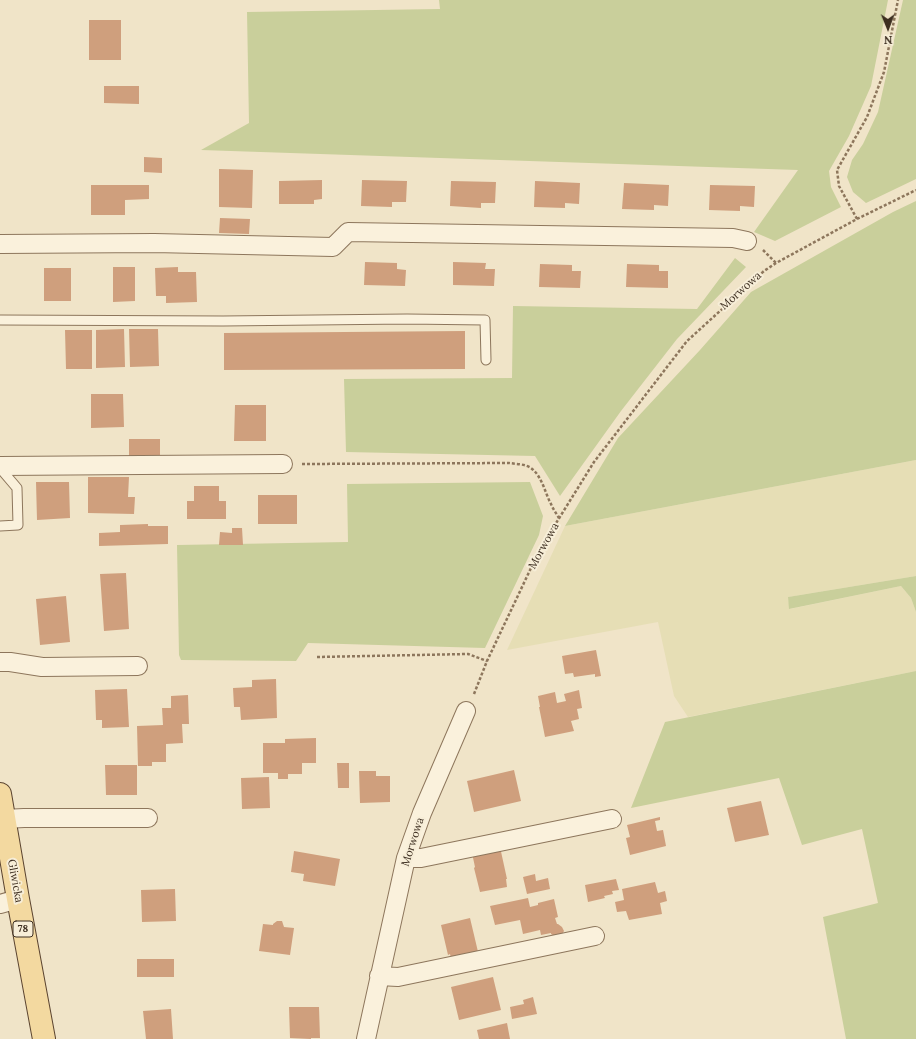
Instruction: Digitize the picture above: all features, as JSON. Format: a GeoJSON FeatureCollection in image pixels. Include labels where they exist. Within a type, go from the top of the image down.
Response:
{"type":"FeatureCollection","features":[{"type":"Feature","properties":{"kind":"main road","name":"Gliwicka"},"geometry":{"type":"LineString","coordinates":[[0,794],[4,819],[9,902],[44,1039]]}},
{"type":"Feature","properties":{"kind":"street"},"geometry":{"type":"LineString","coordinates":[[0,244],[154,243],[333,247],[348,232],[733,238],[747,241]]}},
{"type":"Feature","properties":{"kind":"street"},"geometry":{"type":"LineString","coordinates":[[0,467],[283,464]]}},
{"type":"Feature","properties":{"kind":"street"},"geometry":{"type":"LineString","coordinates":[[0,662],[42,667],[138,666]]}},
{"type":"Feature","properties":{"kind":"street","name":"Morwowa"},"geometry":{"type":"LineString","coordinates":[[366,1039],[406,858],[422,813],[466,711]]}},
{"type":"Feature","properties":{"kind":"street"},"geometry":{"type":"LineString","coordinates":[[4,819],[148,818]]}},
{"type":"Feature","properties":{"kind":"street"},"geometry":{"type":"LineString","coordinates":[[406,858],[421,858],[612,819]]}},
{"type":"Feature","properties":{"kind":"street"},"geometry":{"type":"LineString","coordinates":[[379,976],[398,977],[595,936]]}},
{"type":"Feature","properties":{"kind":"lane"},"geometry":{"type":"LineString","coordinates":[[0,320],[485,320],[486,360]]}},
{"type":"Feature","properties":{"kind":"lane"},"geometry":{"type":"LineString","coordinates":[[0,467],[17,488],[18,525],[0,526]]}},
{"type":"Feature","properties":{"kind":"path"},"geometry":{"type":"LineString","coordinates":[[857,219],[839,186],[837,170],[867,117],[884,72],[898,0]]}},
{"type":"Feature","properties":{"kind":"path","name":"Morwowa"},"geometry":{"type":"LineString","coordinates":[[466,711],[487,660],[540,549],[594,462],[687,341],[764,271],[776,263],[857,219],[916,190]]}},
{"type":"Feature","properties":{"kind":"path"},"geometry":{"type":"LineString","coordinates":[[301,464],[509,463],[521,465],[530,468],[535,472],[550,504],[559,518]]}},
{"type":"Feature","properties":{"kind":"path"},"geometry":{"type":"LineString","coordinates":[[317,657],[468,654],[487,660]]}},
{"type":"Feature","properties":{"kind":"shaded area"},"geometry":{"type":"Polygon","coordinates":[[[916,460],[916,576],[788,597],[790,609],[901,586],[911,598],[916,612],[916,671],[688,717],[674,696],[658,622],[507,650],[565,526],[916,460]]]}},
{"type":"Feature","properties":{"kind":"green space"},"geometry":{"type":"Polygon","coordinates":[[[439,0],[888,0],[871,86],[849,136],[829,171],[831,187],[841,207],[775,241],[754,232],[798,170],[201,150],[249,123],[247,12],[440,9],[439,0]]]}},
{"type":"Feature","properties":{"kind":"green space"},"geometry":{"type":"Polygon","coordinates":[[[903,0],[916,0],[916,179],[866,203],[853,192],[847,177],[852,160],[863,144],[878,112],[903,0]]]}},
{"type":"Feature","properties":{"kind":"green space"},"geometry":{"type":"Polygon","coordinates":[[[916,201],[916,460],[565,526],[618,438],[700,350],[751,292],[893,212],[916,201]]]}},
{"type":"Feature","properties":{"kind":"green space"},"geometry":{"type":"Polygon","coordinates":[[[735,258],[746,267],[677,339],[621,411],[560,496],[535,456],[346,452],[344,379],[512,378],[513,306],[697,309],[735,258]]]}},
{"type":"Feature","properties":{"kind":"green space"},"geometry":{"type":"Polygon","coordinates":[[[530,482],[543,516],[539,535],[485,648],[308,643],[296,661],[181,660],[179,655],[177,545],[348,542],[347,484],[530,482]]]}},
{"type":"Feature","properties":{"kind":"green space"},"geometry":{"type":"Polygon","coordinates":[[[916,576],[916,612],[911,598],[901,586],[789,609],[788,597],[916,576]]]}},
{"type":"Feature","properties":{"kind":"green space"},"geometry":{"type":"Polygon","coordinates":[[[916,671],[916,1039],[846,1039],[823,917],[878,903],[862,829],[802,845],[779,778],[631,808],[665,722],[916,671]]]}},
{"type":"Feature","properties":{"kind":"building"},"geometry":{"type":"Polygon","coordinates":[[[89,20],[121,20],[121,60],[89,60],[89,20]]]}},
{"type":"Feature","properties":{"kind":"building"},"geometry":{"type":"Polygon","coordinates":[[[104,86],[139,86],[139,104],[104,103],[104,86]]]}},
{"type":"Feature","properties":{"kind":"building"},"geometry":{"type":"Polygon","coordinates":[[[144,157],[162,158],[162,173],[144,172],[144,157]]]}},
{"type":"Feature","properties":{"kind":"building"},"geometry":{"type":"Polygon","coordinates":[[[219,169],[253,170],[252,208],[219,207],[219,169]]]}},
{"type":"Feature","properties":{"kind":"building"},"geometry":{"type":"Polygon","coordinates":[[[322,180],[322,199],[314,200],[314,204],[279,204],[279,181],[322,180]]]}},
{"type":"Feature","properties":{"kind":"building"},"geometry":{"type":"Polygon","coordinates":[[[362,180],[407,181],[406,202],[392,202],[392,207],[361,206],[362,180]]]}},
{"type":"Feature","properties":{"kind":"building"},"geometry":{"type":"Polygon","coordinates":[[[451,181],[496,182],[495,203],[481,203],[481,208],[450,206],[451,181]]]}},
{"type":"Feature","properties":{"kind":"building"},"geometry":{"type":"Polygon","coordinates":[[[535,181],[580,183],[579,204],[565,203],[565,208],[534,207],[535,181]]]}},
{"type":"Feature","properties":{"kind":"building"},"geometry":{"type":"Polygon","coordinates":[[[624,183],[669,185],[668,206],[654,205],[654,210],[622,209],[624,183]]]}},
{"type":"Feature","properties":{"kind":"building"},"geometry":{"type":"Polygon","coordinates":[[[91,185],[149,185],[149,199],[125,200],[125,215],[91,215],[91,185]]]}},
{"type":"Feature","properties":{"kind":"building"},"geometry":{"type":"Polygon","coordinates":[[[710,185],[755,186],[754,207],[740,206],[740,211],[709,210],[710,185]]]}},
{"type":"Feature","properties":{"kind":"building"},"geometry":{"type":"Polygon","coordinates":[[[220,218],[250,219],[249,234],[219,233],[220,218]]]}},
{"type":"Feature","properties":{"kind":"building"},"geometry":{"type":"Polygon","coordinates":[[[365,262],[397,263],[397,269],[406,270],[405,286],[364,285],[365,262]]]}},
{"type":"Feature","properties":{"kind":"building"},"geometry":{"type":"Polygon","coordinates":[[[453,262],[486,263],[485,269],[495,269],[494,286],[453,285],[453,262]]]}},
{"type":"Feature","properties":{"kind":"building"},"geometry":{"type":"Polygon","coordinates":[[[540,264],[572,265],[572,271],[581,271],[580,288],[539,287],[540,264]]]}},
{"type":"Feature","properties":{"kind":"building"},"geometry":{"type":"Polygon","coordinates":[[[627,264],[659,265],[659,271],[668,271],[668,288],[626,287],[627,264]]]}},
{"type":"Feature","properties":{"kind":"building"},"geometry":{"type":"Polygon","coordinates":[[[113,267],[135,267],[135,301],[113,302],[113,267]]]}},
{"type":"Feature","properties":{"kind":"building"},"geometry":{"type":"Polygon","coordinates":[[[178,267],[178,272],[196,272],[197,302],[166,303],[166,296],[156,296],[155,268],[178,267]]]}},
{"type":"Feature","properties":{"kind":"building"},"geometry":{"type":"Polygon","coordinates":[[[44,268],[71,268],[71,301],[44,301],[44,268]]]}},
{"type":"Feature","properties":{"kind":"building"},"geometry":{"type":"Polygon","coordinates":[[[124,329],[125,367],[96,368],[96,330],[124,329]]]}},
{"type":"Feature","properties":{"kind":"building"},"geometry":{"type":"Polygon","coordinates":[[[129,329],[158,329],[159,366],[130,367],[129,329]]]}},
{"type":"Feature","properties":{"kind":"building"},"geometry":{"type":"Polygon","coordinates":[[[65,330],[92,330],[92,369],[66,369],[65,330]]]}},
{"type":"Feature","properties":{"kind":"building"},"geometry":{"type":"Polygon","coordinates":[[[465,331],[465,369],[224,370],[224,333],[465,331]]]}},
{"type":"Feature","properties":{"kind":"building"},"geometry":{"type":"Polygon","coordinates":[[[91,394],[123,394],[124,427],[91,428],[91,394]]]}},
{"type":"Feature","properties":{"kind":"building"},"geometry":{"type":"Polygon","coordinates":[[[235,405],[266,405],[266,441],[234,441],[235,405]]]}},
{"type":"Feature","properties":{"kind":"building"},"geometry":{"type":"Polygon","coordinates":[[[129,439],[160,439],[160,460],[129,460],[129,439]]]}},
{"type":"Feature","properties":{"kind":"building"},"geometry":{"type":"Polygon","coordinates":[[[88,477],[129,477],[128,497],[135,497],[134,514],[88,513],[88,477]]]}},
{"type":"Feature","properties":{"kind":"building"},"geometry":{"type":"Polygon","coordinates":[[[36,482],[69,482],[70,518],[37,520],[36,482]]]}},
{"type":"Feature","properties":{"kind":"building"},"geometry":{"type":"Polygon","coordinates":[[[194,486],[219,486],[219,501],[226,501],[226,519],[187,519],[187,501],[194,501],[194,486]]]}},
{"type":"Feature","properties":{"kind":"building"},"geometry":{"type":"Polygon","coordinates":[[[258,495],[297,495],[297,524],[258,524],[258,495]]]}},
{"type":"Feature","properties":{"kind":"building"},"geometry":{"type":"Polygon","coordinates":[[[148,524],[148,526],[168,526],[168,544],[99,546],[99,533],[120,532],[120,525],[148,524]]]}},
{"type":"Feature","properties":{"kind":"building"},"geometry":{"type":"Polygon","coordinates":[[[232,528],[242,528],[243,545],[219,545],[220,532],[232,533],[232,528]]]}},
{"type":"Feature","properties":{"kind":"building"},"geometry":{"type":"Polygon","coordinates":[[[126,573],[129,629],[104,631],[100,574],[126,573]]]}},
{"type":"Feature","properties":{"kind":"building"},"geometry":{"type":"Polygon","coordinates":[[[66,596],[70,642],[40,645],[36,599],[66,596]]]}},
{"type":"Feature","properties":{"kind":"building"},"geometry":{"type":"Polygon","coordinates":[[[596,650],[601,676],[595,677],[595,674],[574,677],[573,673],[565,674],[562,656],[596,650]]]}},
{"type":"Feature","properties":{"kind":"building"},"geometry":{"type":"Polygon","coordinates":[[[276,679],[277,718],[241,720],[240,707],[234,707],[233,688],[252,687],[252,680],[276,679]]]}},
{"type":"Feature","properties":{"kind":"building"},"geometry":{"type":"Polygon","coordinates":[[[127,689],[129,727],[102,728],[102,720],[96,720],[95,690],[127,689]]]}},
{"type":"Feature","properties":{"kind":"building"},"geometry":{"type":"Polygon","coordinates":[[[579,690],[582,708],[577,709],[579,719],[571,721],[574,731],[545,737],[538,696],[555,692],[557,703],[566,701],[564,694],[579,690]]]}},
{"type":"Feature","properties":{"kind":"building"},"geometry":{"type":"Polygon","coordinates":[[[188,695],[189,724],[182,724],[183,743],[166,744],[166,762],[152,762],[152,766],[138,766],[137,726],[163,725],[162,708],[171,708],[171,696],[188,695]]]}},
{"type":"Feature","properties":{"kind":"building"},"geometry":{"type":"Polygon","coordinates":[[[316,738],[316,763],[302,763],[302,774],[288,774],[288,779],[278,779],[278,773],[263,773],[263,743],[285,743],[285,739],[316,738]]]}},
{"type":"Feature","properties":{"kind":"building"},"geometry":{"type":"Polygon","coordinates":[[[337,763],[349,763],[349,788],[338,788],[337,763]]]}},
{"type":"Feature","properties":{"kind":"building"},"geometry":{"type":"Polygon","coordinates":[[[105,765],[137,765],[137,795],[106,795],[105,765]]]}},
{"type":"Feature","properties":{"kind":"building"},"geometry":{"type":"Polygon","coordinates":[[[514,770],[521,801],[474,812],[467,781],[514,770]]]}},
{"type":"Feature","properties":{"kind":"building"},"geometry":{"type":"Polygon","coordinates":[[[359,771],[376,771],[376,776],[390,776],[390,802],[360,803],[359,771]]]}},
{"type":"Feature","properties":{"kind":"building"},"geometry":{"type":"Polygon","coordinates":[[[269,777],[270,808],[242,809],[241,778],[269,777]]]}},
{"type":"Feature","properties":{"kind":"building"},"geometry":{"type":"Polygon","coordinates":[[[761,801],[769,835],[735,842],[727,808],[761,801]]]}},
{"type":"Feature","properties":{"kind":"building"},"geometry":{"type":"Polygon","coordinates":[[[660,817],[660,820],[655,821],[657,831],[663,830],[666,846],[630,855],[626,838],[630,837],[627,825],[660,817]]]}},
{"type":"Feature","properties":{"kind":"building"},"geometry":{"type":"Polygon","coordinates":[[[500,847],[507,879],[507,887],[480,892],[472,853],[500,847]]]}},
{"type":"Feature","properties":{"kind":"building"},"geometry":{"type":"Polygon","coordinates":[[[294,851],[340,859],[335,886],[303,881],[304,874],[291,872],[294,851]]]}},
{"type":"Feature","properties":{"kind":"building"},"geometry":{"type":"Polygon","coordinates":[[[535,874],[536,881],[548,878],[550,889],[527,894],[523,877],[535,874]]]}},
{"type":"Feature","properties":{"kind":"building"},"geometry":{"type":"Polygon","coordinates":[[[616,879],[619,890],[612,891],[613,894],[604,896],[605,898],[588,902],[585,885],[616,879]]]}},
{"type":"Feature","properties":{"kind":"building"},"geometry":{"type":"Polygon","coordinates":[[[655,882],[658,893],[665,891],[667,901],[660,903],[662,914],[629,920],[626,911],[617,912],[615,902],[624,900],[622,889],[655,882]]]}},
{"type":"Feature","properties":{"kind":"building"},"geometry":{"type":"Polygon","coordinates":[[[175,889],[176,921],[142,922],[141,890],[175,889]]]}},
{"type":"Feature","properties":{"kind":"building"},"geometry":{"type":"Polygon","coordinates":[[[528,898],[530,907],[538,905],[538,903],[554,899],[558,917],[555,918],[557,924],[562,927],[564,931],[561,936],[556,937],[551,933],[541,935],[540,930],[523,934],[520,920],[495,925],[490,906],[528,898]]]}},
{"type":"Feature","properties":{"kind":"building"},"geometry":{"type":"Polygon","coordinates":[[[470,918],[479,956],[452,962],[450,954],[448,955],[441,925],[470,918]]]}},
{"type":"Feature","properties":{"kind":"building"},"geometry":{"type":"Polygon","coordinates":[[[277,921],[282,921],[284,927],[294,928],[290,955],[259,951],[263,924],[273,925],[277,921]]]}},
{"type":"Feature","properties":{"kind":"building"},"geometry":{"type":"Polygon","coordinates":[[[137,959],[174,959],[174,977],[137,977],[137,959]]]}},
{"type":"Feature","properties":{"kind":"building"},"geometry":{"type":"Polygon","coordinates":[[[493,977],[501,1010],[459,1020],[451,987],[493,977]]]}},
{"type":"Feature","properties":{"kind":"building"},"geometry":{"type":"Polygon","coordinates":[[[533,997],[537,1014],[512,1019],[510,1007],[524,1004],[523,1000],[533,997]]]}},
{"type":"Feature","properties":{"kind":"building"},"geometry":{"type":"Polygon","coordinates":[[[289,1007],[319,1007],[320,1038],[290,1038],[289,1007]]]}},
{"type":"Feature","properties":{"kind":"building"},"geometry":{"type":"Polygon","coordinates":[[[171,1009],[173,1039],[146,1039],[143,1011],[171,1009]]]}},
{"type":"Feature","properties":{"kind":"building"},"geometry":{"type":"Polygon","coordinates":[[[507,1023],[510,1039],[479,1039],[477,1030],[507,1023]]]}}]}
